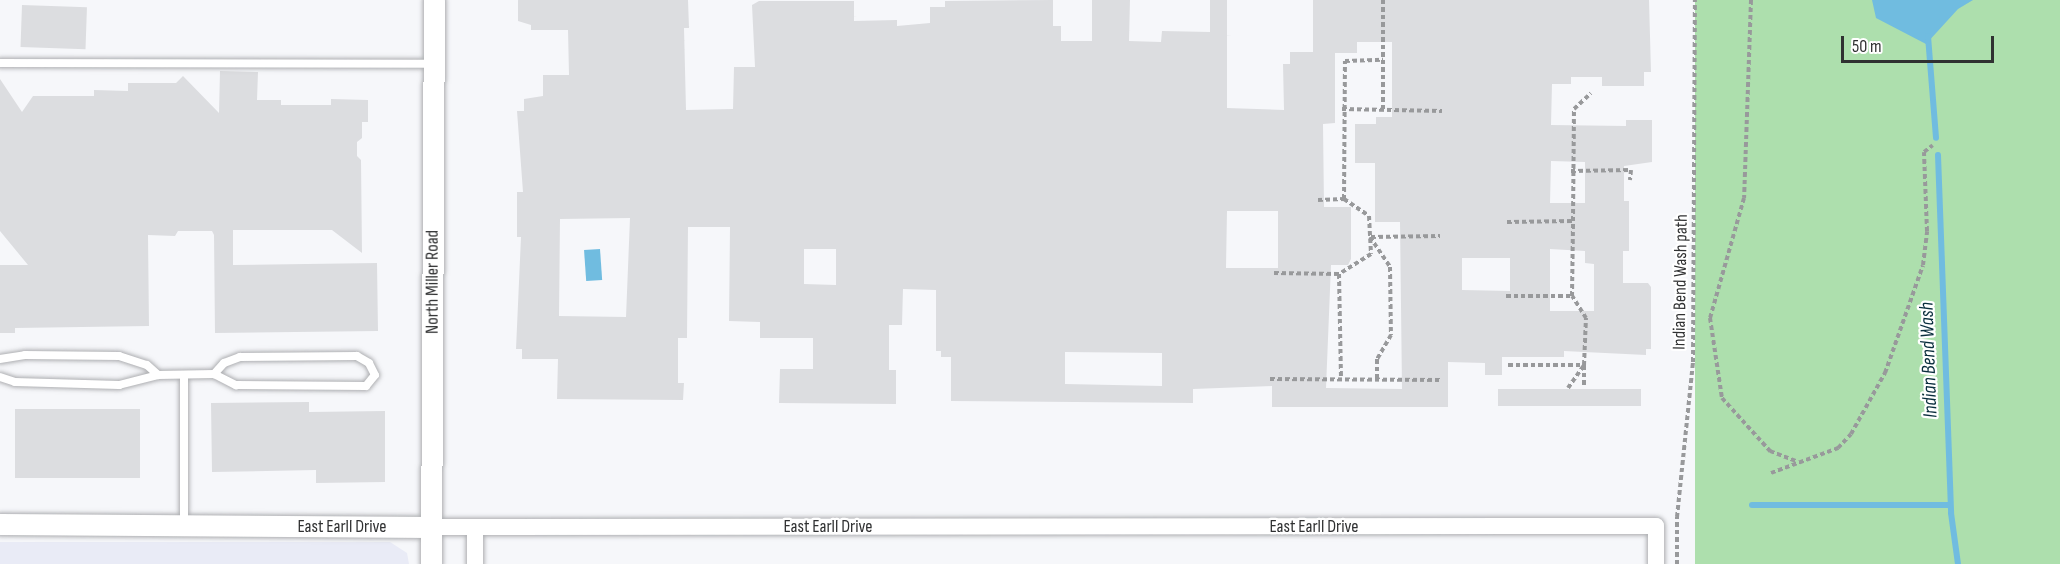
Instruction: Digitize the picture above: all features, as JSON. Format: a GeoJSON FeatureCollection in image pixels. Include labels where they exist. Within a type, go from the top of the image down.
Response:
{"type":"FeatureCollection","features":[{"type":"Feature","properties":{"kind":"street","name":"North Miller Road"},"geometry":{"type":"LineString","coordinates":[[431,564],[434,0]]}},
{"type":"Feature","properties":{"kind":"street","name":"East Earll Drive"},"geometry":{"type":"LineString","coordinates":[[0,524],[431,528],[1656,526],[1656,564]]}},
{"type":"Feature","properties":{"kind":"street"},"geometry":{"type":"LineString","coordinates":[[475,528],[475,564]]}},
{"type":"Feature","properties":{"kind":"lane"},"geometry":{"type":"LineString","coordinates":[[0,63],[434,64]]}},
{"type":"Feature","properties":{"kind":"lane"},"geometry":{"type":"LineString","coordinates":[[0,359],[25,355],[119,356],[139,362],[158,375]]}},
{"type":"Feature","properties":{"kind":"lane"},"geometry":{"type":"LineString","coordinates":[[0,377],[15,382],[119,385],[158,375],[214,374],[236,385],[366,386],[375,375],[369,363],[357,356],[240,357],[224,363],[214,374]]}},
{"type":"Feature","properties":{"kind":"lane"},"geometry":{"type":"LineString","coordinates":[[184,375],[184,525]]}},
{"type":"Feature","properties":{"kind":"path"},"geometry":{"type":"LineString","coordinates":[[1383,0],[1383,110]]}},
{"type":"Feature","properties":{"kind":"path","name":"Indian Bend Wash path"},"geometry":{"type":"LineString","coordinates":[[1677,564],[1677,517],[1693,362],[1695,0]]}},
{"type":"Feature","properties":{"kind":"path"},"geometry":{"type":"LineString","coordinates":[[1751,0],[1744,198],[1710,318],[1722,398],[1770,451],[1796,461]]}},
{"type":"Feature","properties":{"kind":"path"},"geometry":{"type":"LineString","coordinates":[[1344,199],[1345,61],[1383,60]]}},
{"type":"Feature","properties":{"kind":"path"},"geometry":{"type":"LineString","coordinates":[[1584,386],[1586,318],[1572,296],[1571,171],[1574,109],[1591,93]]}},
{"type":"Feature","properties":{"kind":"path"},"geometry":{"type":"LineString","coordinates":[[1343,109],[1442,111]]}},
{"type":"Feature","properties":{"kind":"path"},"geometry":{"type":"LineString","coordinates":[[1771,473],[1796,461],[1838,448],[1851,434],[1885,373],[1923,266],[1927,231],[1924,152],[1933,145]]}},
{"type":"Feature","properties":{"kind":"path"},"geometry":{"type":"LineString","coordinates":[[1571,171],[1630,170],[1630,180]]}},
{"type":"Feature","properties":{"kind":"path"},"geometry":{"type":"LineString","coordinates":[[1274,273],[1340,274],[1371,254],[1369,216],[1344,199],[1318,200]]}},
{"type":"Feature","properties":{"kind":"path"},"geometry":{"type":"LineString","coordinates":[[1506,222],[1573,221]]}},
{"type":"Feature","properties":{"kind":"path"},"geometry":{"type":"LineString","coordinates":[[1370,237],[1440,236]]}},
{"type":"Feature","properties":{"kind":"path"},"geometry":{"type":"LineString","coordinates":[[1370,237],[1390,267],[1391,335],[1377,359],[1377,380]]}},
{"type":"Feature","properties":{"kind":"path"},"geometry":{"type":"LineString","coordinates":[[1340,274],[1341,379]]}},
{"type":"Feature","properties":{"kind":"path"},"geometry":{"type":"LineString","coordinates":[[1506,296],[1572,296]]}},
{"type":"Feature","properties":{"kind":"path"},"geometry":{"type":"LineString","coordinates":[[1508,364],[1584,364]]}},
{"type":"Feature","properties":{"kind":"path"},"geometry":{"type":"LineString","coordinates":[[1568,388],[1584,364]]}},
{"type":"Feature","properties":{"kind":"path"},"geometry":{"type":"LineString","coordinates":[[1270,379],[1441,380]]}},
{"type":"Feature","properties":{"kind":"shaded area"},"geometry":{"type":"Polygon","coordinates":[[[0,542],[390,542],[407,553],[409,564],[0,564],[0,542]]]}},
{"type":"Feature","properties":{"kind":"green space"},"geometry":{"type":"Polygon","coordinates":[[[1695,0],[2060,0],[2060,564],[1695,564],[1695,0]]]}},
{"type":"Feature","properties":{"kind":"water"},"geometry":{"type":"Polygon","coordinates":[[[1872,0],[1973,0],[1958,9],[1926,44],[1876,18],[1872,0]]]}},
{"type":"Feature","properties":{"kind":"water"},"geometry":{"type":"Polygon","coordinates":[[[600,249],[602,280],[586,281],[584,250],[600,249]]]}},
{"type":"Feature","properties":{"kind":"building"},"geometry":{"type":"Polygon","coordinates":[[[518,0],[688,0],[689,28],[684,28],[686,110],[733,109],[734,67],[755,67],[752,5],[759,1],[854,1],[854,21],[897,20],[897,26],[930,23],[930,7],[945,7],[945,1],[1053,0],[1053,26],[1061,26],[1061,41],[1092,41],[1092,0],[1130,0],[1129,41],[1161,42],[1162,31],[1210,32],[1210,0],[1227,0],[1227,108],[1284,110],[1283,64],[1290,64],[1290,52],[1313,52],[1313,0],[1649,0],[1651,72],[1644,72],[1644,86],[1602,86],[1602,77],[1571,77],[1571,84],[1552,84],[1551,125],[1626,126],[1626,120],[1652,120],[1652,162],[1624,166],[1624,201],[1629,201],[1629,251],[1623,251],[1623,283],[1648,283],[1651,287],[1651,349],[1646,349],[1646,355],[1564,351],[1564,357],[1502,357],[1502,375],[1485,375],[1485,363],[1448,362],[1448,407],[1272,407],[1272,386],[1193,389],[1193,403],[951,401],[951,357],[941,357],[941,351],[936,351],[936,290],[903,289],[902,325],[889,325],[889,370],[896,370],[896,404],[779,403],[780,369],[813,369],[813,338],[760,338],[760,322],[729,321],[730,227],[688,227],[687,338],[678,338],[678,383],[684,383],[683,400],[557,399],[558,359],[522,359],[522,349],[516,349],[521,237],[517,237],[517,192],[523,192],[517,111],[524,111],[524,99],[543,96],[543,75],[569,75],[568,30],[531,30],[531,25],[518,21],[518,0]],[[1357,42],[1357,53],[1335,53],[1335,123],[1323,124],[1324,207],[1351,207],[1351,259],[1348,265],[1331,265],[1326,388],[1402,389],[1400,222],[1375,222],[1375,163],[1355,163],[1355,124],[1376,124],[1376,117],[1392,117],[1392,42],[1357,42]],[[1551,161],[1550,203],[1585,203],[1585,162],[1551,161]],[[1227,211],[1226,268],[1278,268],[1278,211],[1227,211]],[[630,218],[560,219],[559,316],[626,317],[630,218]],[[804,249],[804,284],[836,285],[836,249],[804,249]],[[1550,249],[1550,311],[1594,311],[1594,264],[1585,263],[1585,251],[1550,249]],[[1462,258],[1462,290],[1510,291],[1510,258],[1462,258]],[[1065,352],[1065,384],[1162,386],[1162,353],[1065,352]]]}},
{"type":"Feature","properties":{"kind":"building"},"geometry":{"type":"Polygon","coordinates":[[[22,5],[87,7],[85,49],[21,47],[22,5]]]}},
{"type":"Feature","properties":{"kind":"building"},"geometry":{"type":"Polygon","coordinates":[[[220,71],[258,72],[257,100],[281,100],[281,105],[331,105],[331,99],[368,100],[368,122],[362,122],[362,138],[357,142],[357,156],[361,160],[362,253],[332,230],[233,230],[233,265],[377,263],[378,331],[215,333],[214,235],[212,231],[178,231],[175,236],[148,235],[149,326],[15,328],[15,333],[0,333],[0,265],[28,265],[0,231],[0,79],[22,112],[33,96],[94,96],[94,90],[128,91],[128,83],[176,83],[183,76],[219,113],[220,71]]]}},
{"type":"Feature","properties":{"kind":"building"},"geometry":{"type":"Polygon","coordinates":[[[1498,389],[1641,389],[1641,406],[1498,406],[1498,389]]]}},
{"type":"Feature","properties":{"kind":"building"},"geometry":{"type":"Polygon","coordinates":[[[309,402],[309,412],[385,411],[385,482],[316,483],[316,470],[212,472],[211,403],[309,402]]]}},
{"type":"Feature","properties":{"kind":"building"},"geometry":{"type":"Polygon","coordinates":[[[15,409],[140,409],[140,478],[15,478],[15,409]]]}},
{"type":"Feature","properties":{"kind":"waterway","name":"Indian Bend Wash"},"geometry":{"type":"LineString","coordinates":[[1928,36],[1936,138]]}},
{"type":"Feature","properties":{"kind":"waterway","name":"Indian Bend Wash"},"geometry":{"type":"LineString","coordinates":[[1938,155],[1951,513],[1958,564]]}},
{"type":"Feature","properties":{"kind":"waterway"},"geometry":{"type":"LineString","coordinates":[[1752,505],[1950,505]]}}]}
